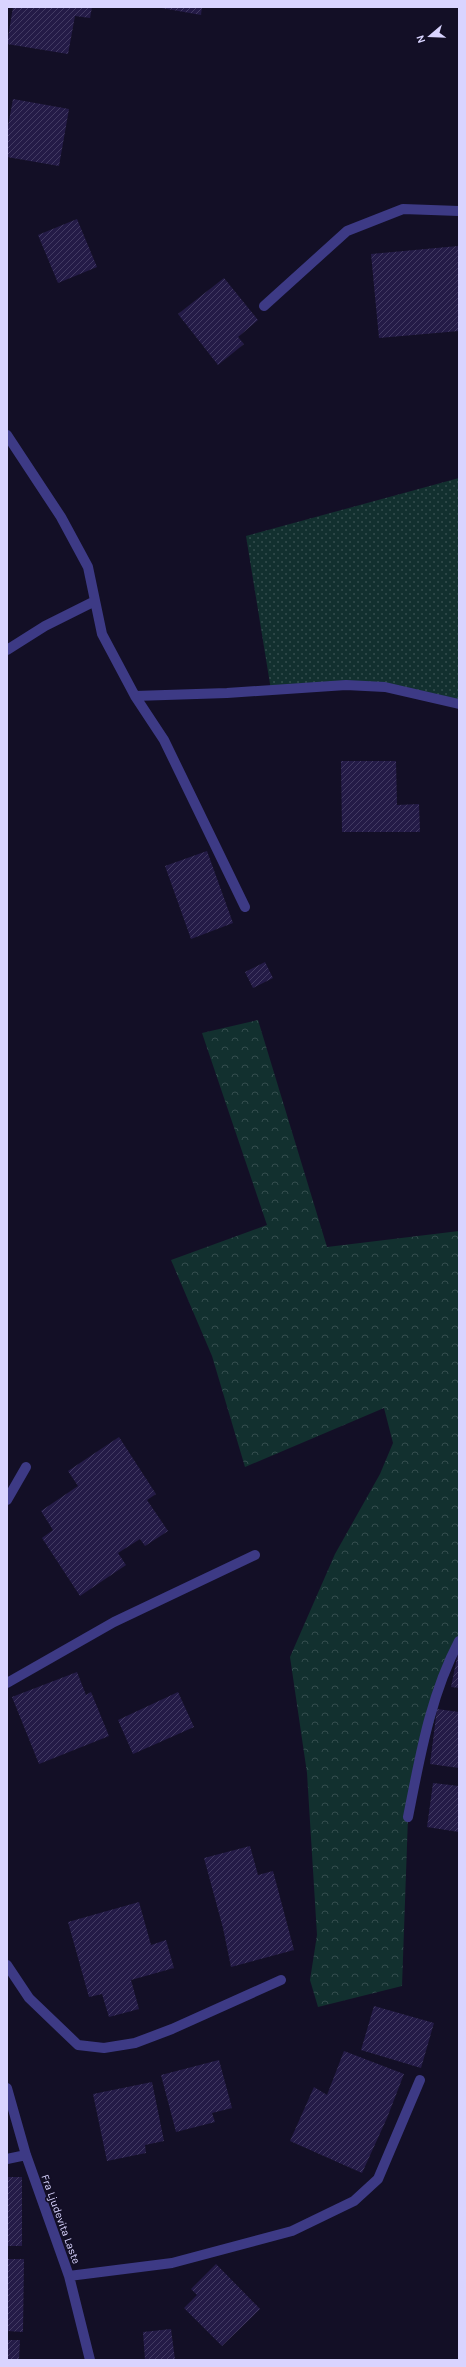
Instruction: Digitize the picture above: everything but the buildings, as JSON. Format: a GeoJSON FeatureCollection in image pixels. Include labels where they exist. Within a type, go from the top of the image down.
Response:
{"type":"FeatureCollection","features":[{"type":"Feature","properties":{"kind":"street"},"geometry":{"type":"LineString","coordinates":[[264,306],[347,231],[403,209],[459,211]]}},
{"type":"Feature","properties":{"kind":"street"},"geometry":{"type":"LineString","coordinates":[[7,435],[61,518],[88,567],[102,634],[135,696],[164,740],[245,907]]}},
{"type":"Feature","properties":{"kind":"street"},"geometry":{"type":"LineString","coordinates":[[7,650],[45,626],[95,601]]}},
{"type":"Feature","properties":{"kind":"street"},"geometry":{"type":"LineString","coordinates":[[135,696],[227,694],[346,685],[385,688],[459,704]]}},
{"type":"Feature","properties":{"kind":"street"},"geometry":{"type":"LineString","coordinates":[[7,1500],[26,1467]]}},
{"type":"Feature","properties":{"kind":"street"},"geometry":{"type":"LineString","coordinates":[[7,1683],[114,1622],[255,1555]]}},
{"type":"Feature","properties":{"kind":"street"},"geometry":{"type":"LineString","coordinates":[[408,1817],[428,1720],[451,1657],[459,1641]]}},
{"type":"Feature","properties":{"kind":"street"},"geometry":{"type":"LineString","coordinates":[[7,1965],[29,1998],[78,2044],[104,2048],[135,2043],[172,2029],[281,1980]]}},
{"type":"Feature","properties":{"kind":"street"},"geometry":{"type":"LineString","coordinates":[[69,2276],[172,2263],[292,2231],[354,2201],[378,2179],[420,2080]]}},
{"type":"Feature","properties":{"kind":"street","name":"Fra Ljudevita Laste"},"geometry":{"type":"LineString","coordinates":[[7,2088],[26,2155],[69,2276],[90,2360]]}},
{"type":"Feature","properties":{"kind":"street"},"geometry":{"type":"LineString","coordinates":[[7,2159],[26,2155]]}},
{"type":"Feature","properties":{"kind":"green space"},"geometry":{"type":"Polygon","coordinates":[[[459,478],[459,704],[385,687],[271,690],[246,536],[459,478]]]}},
{"type":"Feature","properties":{"kind":"green space"},"geometry":{"type":"Polygon","coordinates":[[[258,1020],[327,1247],[459,1231],[459,1641],[451,1657],[408,1817],[402,1986],[318,2007],[310,1980],[317,1935],[307,1773],[290,1657],[335,1554],[380,1474],[393,1443],[384,1408],[245,1467],[212,1356],[171,1260],[267,1225],[202,1033],[258,1020]]]}}]}
